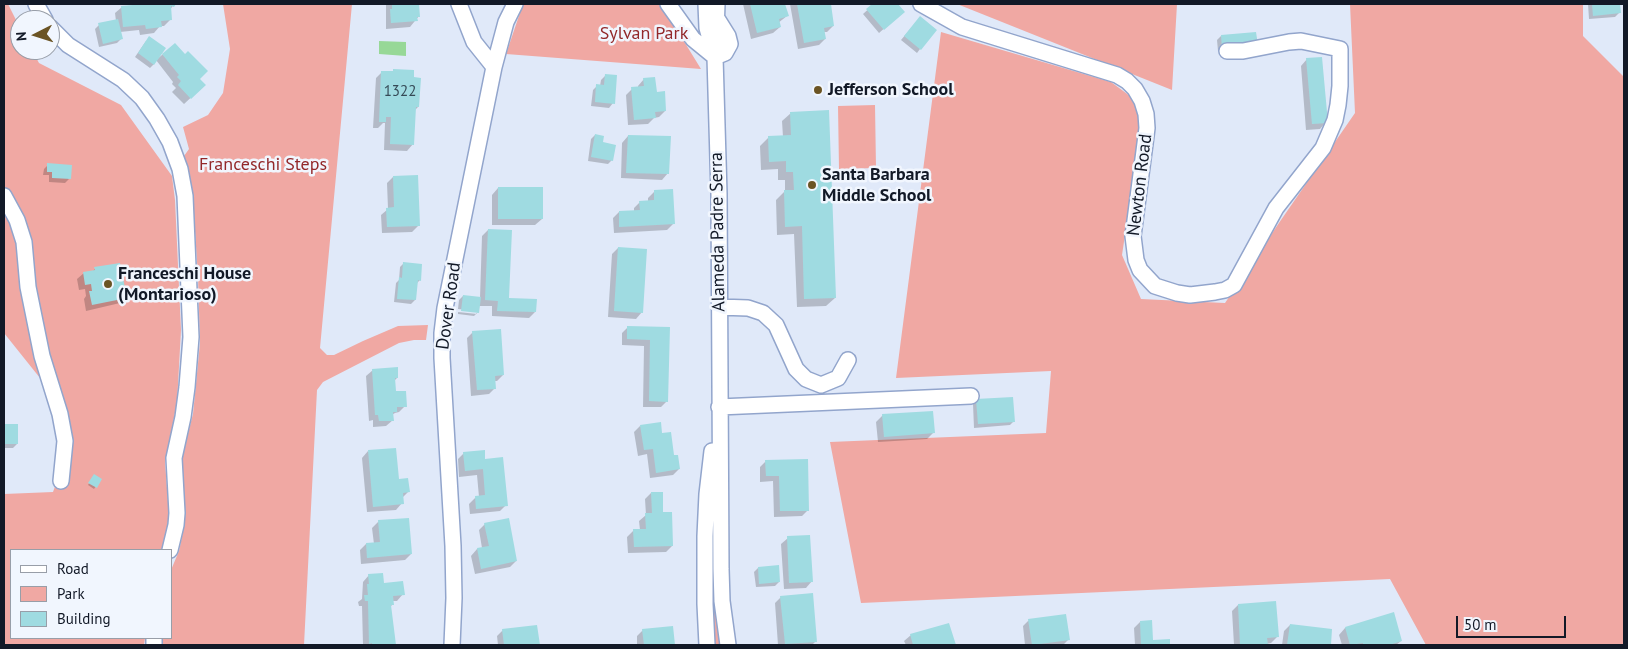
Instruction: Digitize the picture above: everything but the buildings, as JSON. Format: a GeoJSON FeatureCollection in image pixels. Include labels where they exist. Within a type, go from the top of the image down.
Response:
{"type":"FeatureCollection","features":[{"type":"Feature","properties":{"kind":"street"},"geometry":{"type":"LineString","coordinates":[[460,4],[474,42],[494,67]]}},
{"type":"Feature","properties":{"kind":"street","name":"Dover Road"},"geometry":{"type":"LineString","coordinates":[[452,645],[454,598],[453,546],[442,333],[445,308],[494,67],[506,22],[514,4]]}},
{"type":"Feature","properties":{"kind":"street"},"geometry":{"type":"LineString","coordinates":[[668,4],[693,39],[715,57]]}},
{"type":"Feature","properties":{"kind":"street","name":"Alameda Padre Serra"},"geometry":{"type":"LineString","coordinates":[[706,4],[707,28],[715,57]]}},
{"type":"Feature","properties":{"kind":"street","name":"Alameda Padre Serra"},"geometry":{"type":"LineString","coordinates":[[718,4],[715,57],[721,588],[727,640]]}},
{"type":"Feature","properties":{"kind":"street","name":"Newton Road"},"geometry":{"type":"LineString","coordinates":[[921,4],[962,27],[1117,75],[1135,89],[1142,100],[1147,128],[1133,236],[1136,260],[1140,270],[1155,286],[1190,295],[1225,290],[1234,285],[1276,208],[1323,148],[1335,120],[1338,104],[1340,49],[1301,41],[1243,51],[1228,51]]}},
{"type":"Feature","properties":{"kind":"street"},"geometry":{"type":"LineString","coordinates":[[60,37],[68,45],[123,80],[142,98],[170,142],[180,169],[185,196],[190,338],[187,388],[174,458],[177,513],[170,549]]}},
{"type":"Feature","properties":{"kind":"street"},"geometry":{"type":"LineString","coordinates":[[4,196],[17,220],[24,242],[30,298],[42,356],[60,414],[65,447],[61,481]]}},
{"type":"Feature","properties":{"kind":"street"},"geometry":{"type":"LineString","coordinates":[[719,307],[748,308],[763,313],[776,325],[796,369],[806,379],[821,384],[838,378],[848,360]]}},
{"type":"Feature","properties":{"kind":"street"},"geometry":{"type":"LineString","coordinates":[[719,407],[972,396]]}},
{"type":"Feature","properties":{"kind":"street","name":"Alameda Padre Serra"},"geometry":{"type":"LineString","coordinates":[[707,645],[705,598],[707,494],[719,407]]}},
{"type":"Feature","properties":{"kind":"street"},"geometry":{"type":"LineString","coordinates":[[727,640],[740,645]]}},
{"type":"Feature","properties":{"kind":"green space"},"geometry":{"type":"Polygon","coordinates":[[[4,4],[8,4],[11,10],[10,60],[37,60],[39,63],[121,105],[172,176],[175,200],[181,330],[177,403],[165,462],[169,514],[166,535],[161,549],[10,549],[10,639],[145,639],[144,645],[4,645],[4,494],[53,492],[57,481],[61,434],[44,383],[4,333],[4,4]]]}},
{"type":"Feature","properties":{"kind":"green space","name":"Franceschi Steps"},"geometry":{"type":"Polygon","coordinates":[[[223,4],[352,4],[320,348],[327,355],[334,355],[398,326],[428,325],[426,340],[399,343],[323,382],[317,390],[304,645],[161,645],[162,639],[172,639],[172,568],[179,551],[185,522],[182,457],[193,414],[200,343],[193,200],[184,156],[189,149],[183,127],[208,115],[223,93],[230,49],[223,4]]]}},
{"type":"Feature","properties":{"kind":"green space","name":"Sylvan Park"},"geometry":{"type":"Polygon","coordinates":[[[523,4],[661,4],[701,69],[506,54],[523,4]]]}},
{"type":"Feature","properties":{"kind":"green space"},"geometry":{"type":"Polygon","coordinates":[[[957,4],[1177,4],[1172,90],[957,4]]]}},
{"type":"Feature","properties":{"kind":"green space"},"geometry":{"type":"Polygon","coordinates":[[[1350,4],[1583,4],[1583,36],[1624,77],[1624,645],[1426,645],[1390,579],[861,603],[830,442],[1046,433],[1051,371],[896,378],[941,32],[1111,82],[1134,99],[1141,129],[1122,255],[1141,299],[1225,303],[1355,113],[1350,4]]]}},
{"type":"Feature","properties":{"kind":"green space"},"geometry":{"type":"Polygon","coordinates":[[[875,105],[876,168],[839,169],[838,106],[875,105]]]}},
{"type":"Feature","properties":{"kind":"green space"},"geometry":{"type":"Polygon","coordinates":[[[713,489],[723,645],[711,645],[709,615],[713,489]]]}},
{"type":"Feature","properties":{"kind":"shaded area"},"geometry":{"type":"Polygon","coordinates":[[[379,41],[406,42],[406,56],[379,54],[379,41]]]}},
{"type":"Feature","properties":{"kind":"place","name":"Jefferson School"},"geometry":{"type":"Point","coordinates":[818,90]}},
{"type":"Feature","properties":{"kind":"place","name":"Santa Barbara Middle School"},"geometry":{"type":"Point","coordinates":[812,185]}},
{"type":"Feature","properties":{"kind":"place","name":"Franceschi House (Montarioso)"},"geometry":{"type":"Point","coordinates":[108,284]}}]}
